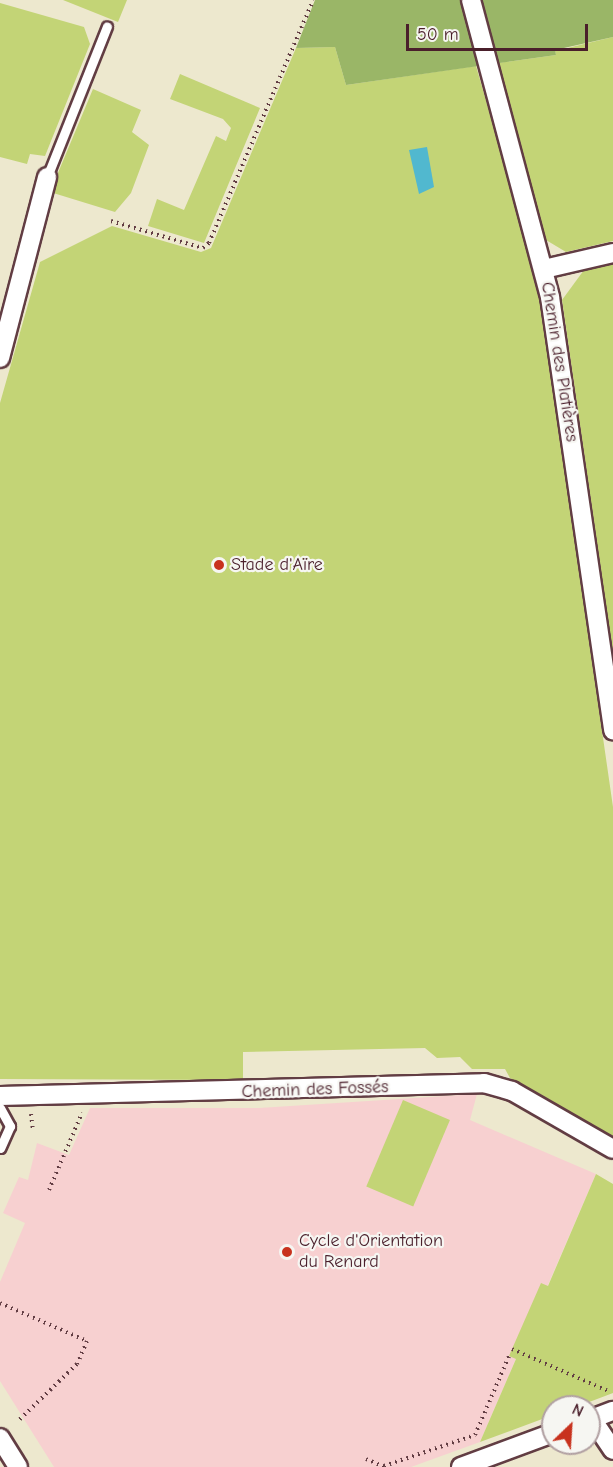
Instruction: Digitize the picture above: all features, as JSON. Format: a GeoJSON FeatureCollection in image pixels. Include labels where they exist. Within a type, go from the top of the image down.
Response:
{"type":"FeatureCollection","features":[{"type":"Feature","properties":{"kind":"street","name":"Chemin des Platières"},"geometry":{"type":"LineString","coordinates":[[471,0],[544,269],[613,730]]}},
{"type":"Feature","properties":{"kind":"street"},"geometry":{"type":"LineString","coordinates":[[0,358],[47,177]]}},
{"type":"Feature","properties":{"kind":"street"},"geometry":{"type":"LineString","coordinates":[[544,269],[613,253]]}},
{"type":"Feature","properties":{"kind":"street","name":"Chemin des Fossés"},"geometry":{"type":"LineString","coordinates":[[0,1096],[484,1083],[512,1091],[613,1149]]}},
{"type":"Feature","properties":{"kind":"street"},"geometry":{"type":"LineString","coordinates":[[601,1434],[613,1450]]}},
{"type":"Feature","properties":{"kind":"street"},"geometry":{"type":"LineString","coordinates":[[461,1467],[541,1437]]}},
{"type":"Feature","properties":{"kind":"street"},"geometry":{"type":"LineString","coordinates":[[0,1438],[18,1467]]}},
{"type":"Feature","properties":{"kind":"lane"},"geometry":{"type":"LineString","coordinates":[[47,177],[107,26]]}},
{"type":"Feature","properties":{"kind":"lane"},"geometry":{"type":"LineString","coordinates":[[0,1108],[10,1126],[0,1148]]}},
{"type":"Feature","properties":{"kind":"path"},"geometry":{"type":"LineString","coordinates":[[111,221],[203,248],[209,243],[313,0]]}},
{"type":"Feature","properties":{"kind":"path"},"geometry":{"type":"LineString","coordinates":[[49,1190],[80,1118]]}},
{"type":"Feature","properties":{"kind":"path"},"geometry":{"type":"LineString","coordinates":[[0,1303],[87,1341],[77,1364],[18,1421]]}},
{"type":"Feature","properties":{"kind":"path"},"geometry":{"type":"LineString","coordinates":[[512,1349],[613,1393]]}},
{"type":"Feature","properties":{"kind":"path"},"geometry":{"type":"LineString","coordinates":[[366,1459],[385,1467],[475,1435],[509,1356]]}},
{"type":"Feature","properties":{"kind":"shaded area","name":"Cycle d'Orientation du Renard"},"geometry":{"type":"Polygon","coordinates":[[[477,1094],[470,1120],[596,1174],[480,1442],[411,1467],[54,1467],[0,1381],[0,1282],[25,1223],[3,1213],[19,1177],[28,1180],[37,1143],[69,1155],[90,1108],[259,1108],[477,1094]]]}},
{"type":"Feature","properties":{"kind":"green space"},"geometry":{"type":"Polygon","coordinates":[[[63,0],[127,0],[118,22],[63,0]]]}},
{"type":"Feature","properties":{"kind":"green space"},"geometry":{"type":"Polygon","coordinates":[[[315,0],[613,0],[613,37],[555,50],[556,55],[346,85],[335,47],[296,48],[315,0]]]}},
{"type":"Feature","properties":{"kind":"green space"},"geometry":{"type":"Polygon","coordinates":[[[0,3],[84,27],[90,44],[45,156],[30,154],[27,164],[0,157],[0,3]]]}},
{"type":"Feature","properties":{"kind":"green space"},"geometry":{"type":"Polygon","coordinates":[[[613,37],[613,241],[566,252],[541,237],[491,64],[556,55],[555,51],[613,37]]]}},
{"type":"Feature","properties":{"kind":"green space","name":"Stade d'Aïre"},"geometry":{"type":"Polygon","coordinates":[[[335,47],[346,85],[476,66],[536,273],[613,807],[613,1138],[510,1078],[505,1069],[472,1069],[460,1057],[437,1058],[425,1048],[243,1052],[243,1080],[0,1079],[0,403],[40,262],[112,226],[201,252],[211,248],[296,48],[335,47]]]}},
{"type":"Feature","properties":{"kind":"green space"},"geometry":{"type":"Polygon","coordinates":[[[180,74],[260,108],[204,243],[148,226],[157,199],[184,210],[216,136],[226,141],[231,128],[223,119],[170,99],[180,74]]]}},
{"type":"Feature","properties":{"kind":"green space"},"geometry":{"type":"Polygon","coordinates":[[[93,89],[141,110],[132,132],[149,145],[131,193],[115,212],[50,192],[93,89]]]}},
{"type":"Feature","properties":{"kind":"green space"},"geometry":{"type":"Polygon","coordinates":[[[613,264],[613,654],[562,300],[584,270],[613,264]]]}},
{"type":"Feature","properties":{"kind":"green space"},"geometry":{"type":"Polygon","coordinates":[[[403,1100],[450,1120],[413,1206],[366,1187],[403,1100]]]}},
{"type":"Feature","properties":{"kind":"green space"},"geometry":{"type":"Polygon","coordinates":[[[596,1174],[613,1184],[613,1393],[601,1398],[601,1395],[541,1395],[541,1419],[480,1442],[516,1359],[509,1356],[512,1349],[541,1283],[548,1286],[596,1174]]]}},
{"type":"Feature","properties":{"kind":"water"},"geometry":{"type":"Polygon","coordinates":[[[427,147],[434,187],[419,194],[409,150],[427,147]]]}},
{"type":"Feature","properties":{"kind":"place","name":"Stade d'Aïre"},"geometry":{"type":"Point","coordinates":[219,565]}},
{"type":"Feature","properties":{"kind":"place","name":"Cycle d'Orientation du Renard"},"geometry":{"type":"Point","coordinates":[287,1252]}}]}
